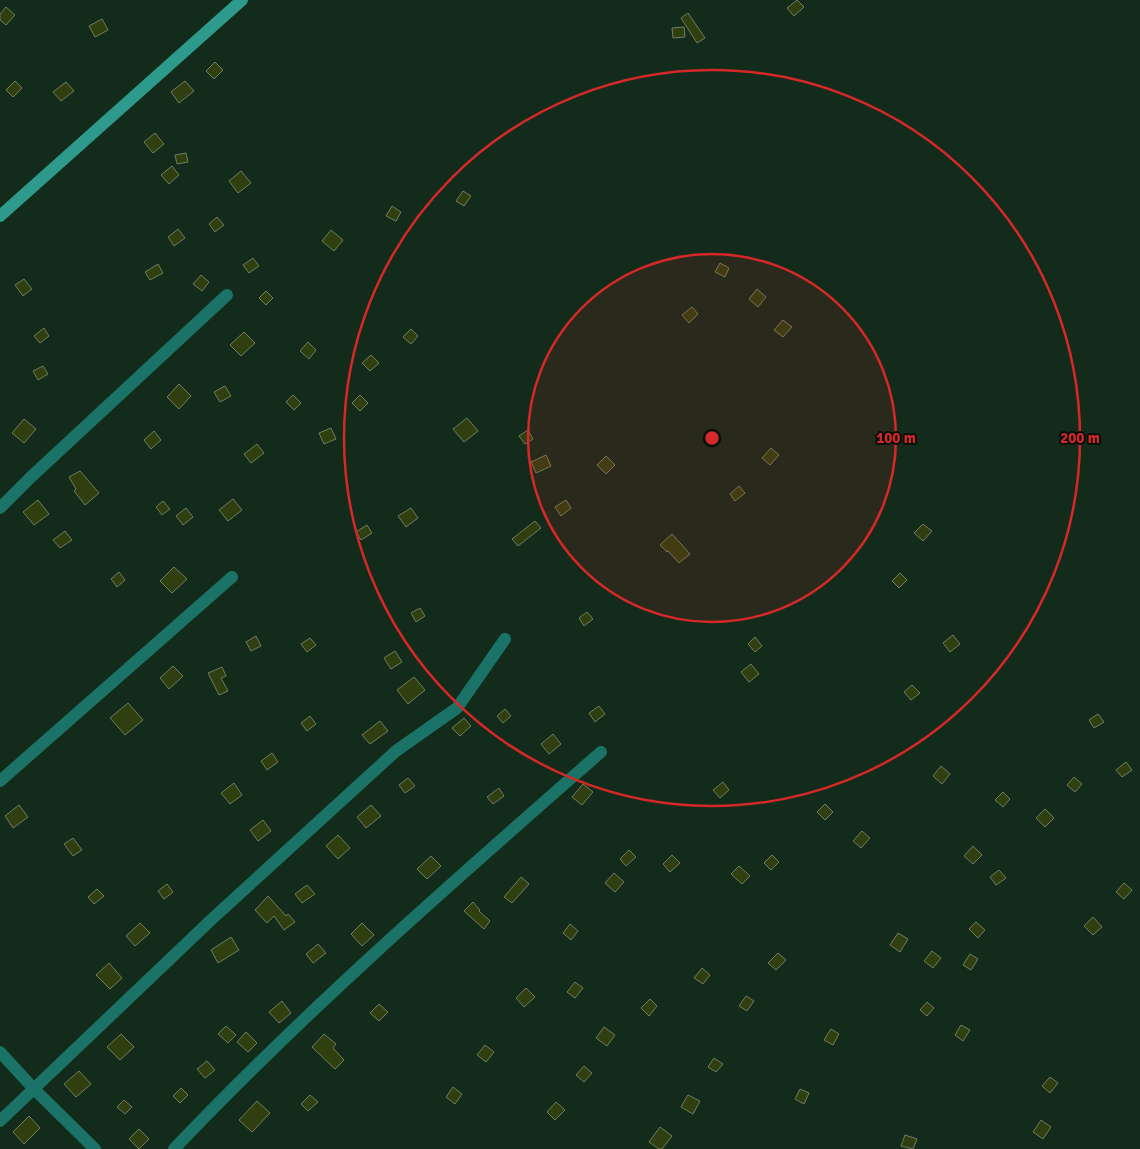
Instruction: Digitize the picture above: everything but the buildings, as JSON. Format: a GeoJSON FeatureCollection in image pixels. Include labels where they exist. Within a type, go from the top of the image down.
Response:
{"type":"FeatureCollection","features":[{"type":"Feature","properties":{"kind":"main road"},"geometry":{"type":"LineString","coordinates":[[0,216],[242,0]]}},
{"type":"Feature","properties":{"kind":"street"},"geometry":{"type":"LineString","coordinates":[[0,508],[227,294]]}},
{"type":"Feature","properties":{"kind":"street"},"geometry":{"type":"LineString","coordinates":[[0,781],[232,577]]}},
{"type":"Feature","properties":{"kind":"street"},"geometry":{"type":"LineString","coordinates":[[0,1121],[212,919],[389,758],[457,708],[505,639]]}},
{"type":"Feature","properties":{"kind":"street"},"geometry":{"type":"LineString","coordinates":[[174,1149],[226,1094],[411,920],[601,752]]}},
{"type":"Feature","properties":{"kind":"street"},"geometry":{"type":"LineString","coordinates":[[0,1052],[34,1089],[95,1149]]}}]}
